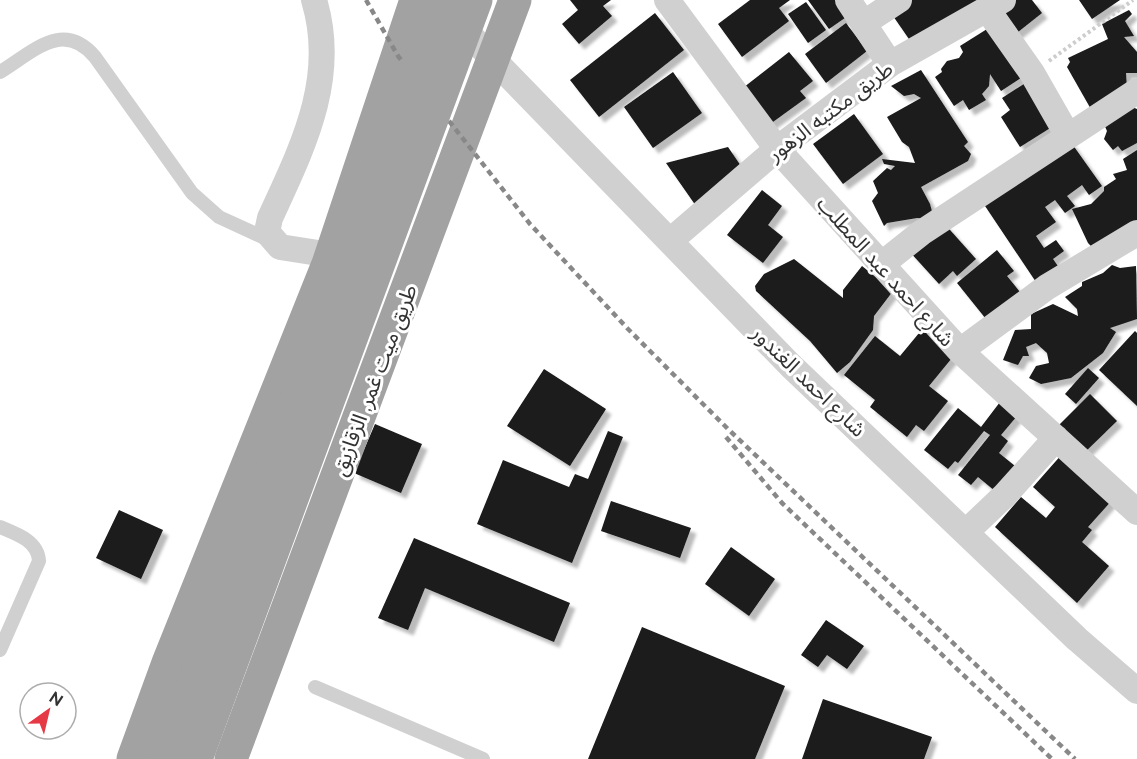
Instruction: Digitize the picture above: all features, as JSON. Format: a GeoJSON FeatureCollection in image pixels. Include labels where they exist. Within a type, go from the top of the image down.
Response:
{"type":"FeatureCollection","features":[{"type":"Feature","properties":{"kind":"highway"},"geometry":{"type":"LineString","coordinates":[[133,759],[173,652],[331,255],[416,0]]}},
{"type":"Feature","properties":{"kind":"highway"},"geometry":{"type":"LineString","coordinates":[[166,759],[442,0]]}},
{"type":"Feature","properties":{"kind":"highway","name":"طريق ميت غمر, الزقازيق"},"geometry":{"type":"LineString","coordinates":[[196,759],[476,0]]}},
{"type":"Feature","properties":{"kind":"highway","name":"طريق ميت غمر, الزقازيق"},"geometry":{"type":"LineString","coordinates":[[231,759],[515,0]]}},
{"type":"Feature","properties":{"kind":"street"},"geometry":{"type":"LineString","coordinates":[[314,0],[321,33],[321,84],[308,135],[270,218],[267,232],[274,243],[280,247],[331,255]]}},
{"type":"Feature","properties":{"kind":"street","name":"شارع احمد الغندور"},"geometry":{"type":"LineString","coordinates":[[434,0],[790,365],[967,531],[1077,639],[1137,691]]}},
{"type":"Feature","properties":{"kind":"street","name":"شارع احمد عبد المطلب"},"geometry":{"type":"LineString","coordinates":[[667,0],[777,149],[960,351],[1137,512]]}},
{"type":"Feature","properties":{"kind":"street"},"geometry":{"type":"LineString","coordinates":[[848,0],[890,64]]}},
{"type":"Feature","properties":{"kind":"street"},"geometry":{"type":"LineString","coordinates":[[864,23],[899,0]]}},
{"type":"Feature","properties":{"kind":"street"},"geometry":{"type":"LineString","coordinates":[[995,5],[1068,136]]}},
{"type":"Feature","properties":{"kind":"street","name":"طريق مكتبه الزهور"},"geometry":{"type":"LineString","coordinates":[[670,241],[777,149],[890,64],[995,5]]}},
{"type":"Feature","properties":{"kind":"street"},"geometry":{"type":"LineString","coordinates":[[882,264],[921,233],[1137,91]]}},
{"type":"Feature","properties":{"kind":"street"},"geometry":{"type":"LineString","coordinates":[[960,351],[1047,287],[1137,233]]}},
{"type":"Feature","properties":{"kind":"street"},"geometry":{"type":"LineString","coordinates":[[967,531],[1005,495],[1056,438]]}},
{"type":"Feature","properties":{"kind":"lane"},"geometry":{"type":"LineString","coordinates":[[0,72],[55,39],[66,38],[79,41],[95,57],[192,193],[219,217],[274,243]]}},
{"type":"Feature","properties":{"kind":"lane"},"geometry":{"type":"LineString","coordinates":[[0,527],[19,535],[35,547],[39,561],[0,650]]}},
{"type":"Feature","properties":{"kind":"lane"},"geometry":{"type":"LineString","coordinates":[[315,687],[483,759]]}},
{"type":"Feature","properties":{"kind":"path"},"geometry":{"type":"LineString","coordinates":[[1032,74],[1133,0]]}},
{"type":"Feature","properties":{"kind":"building"},"geometry":{"type":"Polygon","coordinates":[[[570,0],[611,0],[603,6],[612,16],[579,44],[562,24],[578,10],[570,0]]]}},
{"type":"Feature","properties":{"kind":"building"},"geometry":{"type":"Polygon","coordinates":[[[750,0],[790,0],[779,8],[789,21],[742,57],[718,24],[750,0]]]}},
{"type":"Feature","properties":{"kind":"building"},"geometry":{"type":"Polygon","coordinates":[[[808,0],[843,0],[852,13],[829,29],[808,0]]]}},
{"type":"Feature","properties":{"kind":"building"},"geometry":{"type":"Polygon","coordinates":[[[911,0],[991,0],[911,42],[891,13],[911,0]]]}},
{"type":"Feature","properties":{"kind":"building"},"geometry":{"type":"Polygon","coordinates":[[[1010,0],[1032,0],[1042,13],[1013,36],[994,12],[1010,0]]]}},
{"type":"Feature","properties":{"kind":"building"},"geometry":{"type":"Polygon","coordinates":[[[1079,0],[1120,0],[1092,19],[1079,0]]]}},
{"type":"Feature","properties":{"kind":"building"},"geometry":{"type":"Polygon","coordinates":[[[806,2],[826,30],[808,43],[788,14],[806,2]]]}},
{"type":"Feature","properties":{"kind":"building"},"geometry":{"type":"Polygon","coordinates":[[[1129,10],[1132,14],[1125,21],[1134,36],[1124,37],[1137,52],[1137,73],[1126,73],[1127,90],[1092,111],[1067,67],[1070,62],[1068,58],[1108,39],[1102,24],[1129,10]]]}},
{"type":"Feature","properties":{"kind":"building"},"geometry":{"type":"Polygon","coordinates":[[[655,13],[684,50],[599,117],[570,80],[655,13]]]}},
{"type":"Feature","properties":{"kind":"building"},"geometry":{"type":"Polygon","coordinates":[[[846,23],[867,51],[826,83],[805,54],[846,23]]]}},
{"type":"Feature","properties":{"kind":"building"},"geometry":{"type":"Polygon","coordinates":[[[995,24],[1027,74],[1001,91],[990,74],[989,86],[982,94],[986,100],[969,110],[963,100],[954,106],[935,77],[942,72],[941,69],[947,61],[959,58],[963,52],[960,46],[995,24]]]}},
{"type":"Feature","properties":{"kind":"building"},"geometry":{"type":"Polygon","coordinates":[[[789,52],[813,81],[800,91],[806,98],[766,127],[739,91],[789,52]]]}},
{"type":"Feature","properties":{"kind":"building"},"geometry":{"type":"Polygon","coordinates":[[[921,70],[968,142],[964,146],[971,154],[968,161],[921,187],[930,204],[934,219],[917,218],[887,223],[884,226],[872,201],[878,193],[873,181],[887,168],[891,170],[895,166],[884,164],[882,159],[915,163],[909,147],[902,142],[887,117],[921,98],[914,94],[904,96],[891,86],[921,70]]]}},
{"type":"Feature","properties":{"kind":"building"},"geometry":{"type":"Polygon","coordinates":[[[673,72],[702,113],[653,148],[624,107],[673,72]]]}},
{"type":"Feature","properties":{"kind":"building"},"geometry":{"type":"Polygon","coordinates":[[[1027,82],[1055,125],[1020,147],[1001,117],[1010,110],[1002,98],[1027,82]]]}},
{"type":"Feature","properties":{"kind":"building"},"geometry":{"type":"Polygon","coordinates":[[[1130,106],[1137,109],[1137,143],[1122,151],[1118,146],[1113,150],[1104,139],[1107,131],[1103,122],[1130,106]]]}},
{"type":"Feature","properties":{"kind":"building"},"geometry":{"type":"Polygon","coordinates":[[[854,114],[883,154],[843,184],[813,144],[854,114]]]}},
{"type":"Feature","properties":{"kind":"building"},"geometry":{"type":"Polygon","coordinates":[[[1070,141],[1102,186],[1089,195],[1082,185],[1067,196],[1075,206],[1065,213],[1055,200],[1045,207],[1056,222],[1036,236],[1044,248],[1056,240],[1064,251],[1053,259],[1062,272],[1040,288],[983,203],[1070,141]]]}},
{"type":"Feature","properties":{"kind":"building"},"geometry":{"type":"Polygon","coordinates":[[[728,147],[745,172],[696,206],[666,163],[728,147]]]}},
{"type":"Feature","properties":{"kind":"building"},"geometry":{"type":"Polygon","coordinates":[[[1137,150],[1137,221],[1097,252],[1088,243],[1072,209],[1091,204],[1104,191],[1104,187],[1116,179],[1113,174],[1127,170],[1123,159],[1137,150]]]}},
{"type":"Feature","properties":{"kind":"building"},"geometry":{"type":"Polygon","coordinates":[[[762,190],[782,206],[768,225],[783,237],[763,263],[727,235],[762,190]]]}},
{"type":"Feature","properties":{"kind":"building"},"geometry":{"type":"Polygon","coordinates":[[[942,221],[976,259],[957,276],[953,271],[939,284],[909,251],[942,221]]]}},
{"type":"Feature","properties":{"kind":"building"},"geometry":{"type":"Polygon","coordinates":[[[997,250],[1014,271],[1007,276],[1024,297],[990,324],[957,283],[997,250]]]}},
{"type":"Feature","properties":{"kind":"building"},"geometry":{"type":"Polygon","coordinates":[[[794,259],[843,298],[843,290],[862,266],[893,291],[874,316],[873,330],[850,362],[837,373],[810,341],[756,291],[755,286],[764,274],[794,259]]]}},
{"type":"Feature","properties":{"kind":"building"},"geometry":{"type":"Polygon","coordinates":[[[1112,265],[1120,268],[1136,266],[1137,319],[1110,328],[1116,332],[1103,353],[1071,378],[1041,384],[1029,378],[1036,366],[1049,363],[1047,353],[1036,343],[1026,347],[1029,356],[1023,356],[1018,365],[1003,360],[1015,330],[1031,329],[1031,314],[1053,304],[1078,316],[1077,309],[1065,297],[1082,286],[1082,282],[1103,273],[1112,265]]]}},
{"type":"Feature","properties":{"kind":"building"},"geometry":{"type":"Polygon","coordinates":[[[924,327],[956,353],[929,386],[948,401],[924,431],[916,425],[907,437],[870,407],[875,400],[844,375],[875,336],[900,356],[924,327]]]}},
{"type":"Feature","properties":{"kind":"building"},"geometry":{"type":"Polygon","coordinates":[[[1135,331],[1137,333],[1137,406],[1099,370],[1135,331]]]}},
{"type":"Feature","properties":{"kind":"building"},"geometry":{"type":"Polygon","coordinates":[[[1088,368],[1099,378],[1076,404],[1065,394],[1088,368]]]}},
{"type":"Feature","properties":{"kind":"building"},"geometry":{"type":"Polygon","coordinates":[[[544,369],[606,409],[570,466],[507,426],[544,369]]]}},
{"type":"Feature","properties":{"kind":"building"},"geometry":{"type":"Polygon","coordinates":[[[1090,394],[1117,421],[1080,457],[1054,430],[1090,394]]]}},
{"type":"Feature","properties":{"kind":"building"},"geometry":{"type":"Polygon","coordinates":[[[1000,402],[1017,416],[1001,435],[1008,441],[999,453],[1015,466],[995,491],[978,477],[971,485],[958,475],[990,435],[984,431],[958,463],[955,461],[948,469],[924,450],[958,408],[981,427],[1000,402]]]}},
{"type":"Feature","properties":{"kind":"building"},"geometry":{"type":"Polygon","coordinates":[[[375,424],[422,444],[401,493],[354,473],[375,424]]]}},
{"type":"Feature","properties":{"kind":"building"},"geometry":{"type":"Polygon","coordinates":[[[608,431],[623,437],[572,563],[477,524],[503,460],[569,487],[575,474],[588,479],[608,431]]]}},
{"type":"Feature","properties":{"kind":"building"},"geometry":{"type":"Polygon","coordinates":[[[1063,453],[1114,498],[1088,527],[1092,530],[1082,542],[1109,566],[1077,603],[995,527],[1021,497],[1046,518],[1055,507],[1033,487],[1063,453]]]}},
{"type":"Feature","properties":{"kind":"building"},"geometry":{"type":"Polygon","coordinates":[[[611,501],[691,528],[680,558],[601,531],[611,501]]]}},
{"type":"Feature","properties":{"kind":"building"},"geometry":{"type":"Polygon","coordinates":[[[119,510],[163,530],[141,579],[96,558],[119,510]]]}},
{"type":"Feature","properties":{"kind":"building"},"geometry":{"type":"Polygon","coordinates":[[[414,538],[570,603],[554,642],[425,588],[408,630],[378,618],[414,538]]]}},
{"type":"Feature","properties":{"kind":"building"},"geometry":{"type":"Polygon","coordinates":[[[731,547],[775,579],[749,616],[705,584],[731,547]]]}},
{"type":"Feature","properties":{"kind":"building"},"geometry":{"type":"Polygon","coordinates":[[[826,620],[864,646],[847,669],[827,655],[818,667],[801,655],[826,620]]]}},
{"type":"Feature","properties":{"kind":"building"},"geometry":{"type":"Polygon","coordinates":[[[642,627],[785,686],[755,759],[588,759],[642,627]]]}},
{"type":"Feature","properties":{"kind":"building"},"geometry":{"type":"Polygon","coordinates":[[[823,699],[932,737],[924,759],[802,759],[823,699]]]}},
{"type":"Feature","properties":{"kind":"railway"},"geometry":{"type":"LineString","coordinates":[[366,0],[398,56],[530,224],[628,329],[728,429],[1075,759]]}},
{"type":"Feature","properties":{"kind":"railway"},"geometry":{"type":"LineString","coordinates":[[726,437],[782,503],[1052,759]]}}]}
